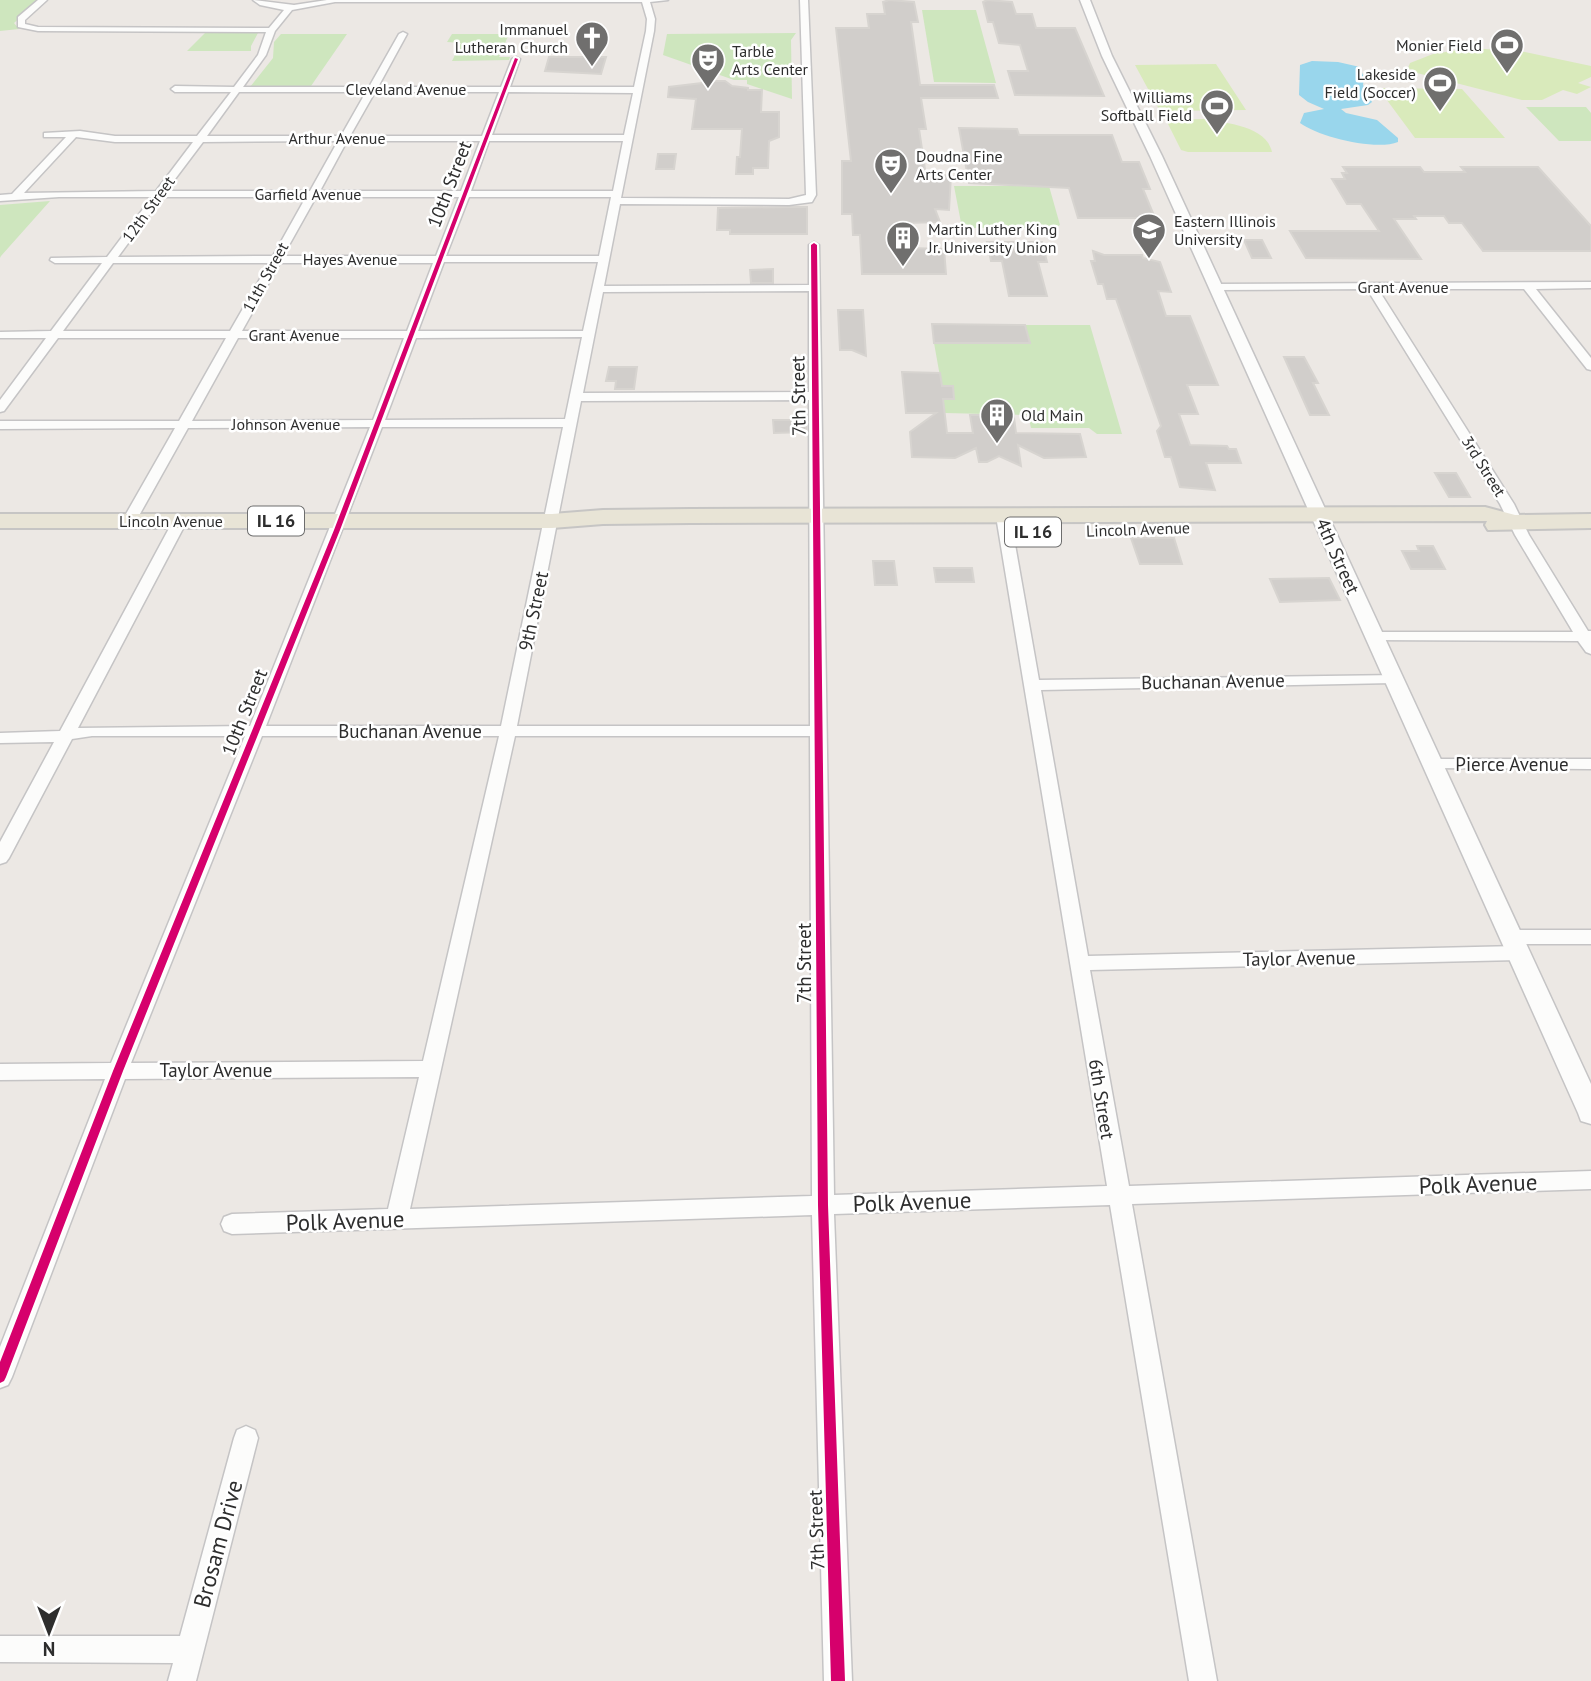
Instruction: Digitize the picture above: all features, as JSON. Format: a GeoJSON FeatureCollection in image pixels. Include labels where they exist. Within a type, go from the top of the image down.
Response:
{"type":"FeatureCollection","features":[{"type":"Feature","properties":{"kind":"main road","name":"Lincoln Avenue"},"geometry":{"type":"LineString","coordinates":[[0,521],[552,521],[595,530],[818,524],[1322,521],[1492,526],[1515,522],[1591,521]]}},
{"type":"Feature","properties":{"kind":"street"},"geometry":{"type":"LineString","coordinates":[[43,0],[21,19],[21,25],[38,29],[271,30]]}},
{"type":"Feature","properties":{"kind":"street"},"geometry":{"type":"LineString","coordinates":[[257,0],[263,5],[290,7],[324,4],[334,0],[664,0]]}},
{"type":"Feature","properties":{"kind":"street","name":"9th Street"},"geometry":{"type":"LineString","coordinates":[[397,1219],[508,731],[552,521],[651,23],[645,0]]}},
{"type":"Feature","properties":{"kind":"street"},"geometry":{"type":"LineString","coordinates":[[616,198],[789,202],[808,200],[811,195],[804,0]]}},
{"type":"Feature","properties":{"kind":"street","name":"4th Street"},"geometry":{"type":"LineString","coordinates":[[1085,0],[1092,21],[1101,34],[1107,55],[1216,287],[1591,1113]]}},
{"type":"Feature","properties":{"kind":"street","name":"12th Street"},"geometry":{"type":"LineString","coordinates":[[0,408],[237,89],[261,55],[271,30],[290,7]]}},
{"type":"Feature","properties":{"kind":"street","name":"11th Street"},"geometry":{"type":"LineString","coordinates":[[129,521],[403,34]]}},
{"type":"Feature","properties":{"kind":"street","name":"10th Street"},"geometry":{"type":"LineString","coordinates":[[0,1377],[118,1071],[340,521],[516,59]]}},
{"type":"Feature","properties":{"kind":"street","name":"Cleveland Avenue"},"geometry":{"type":"LineString","coordinates":[[175,89],[637,90]]}},
{"type":"Feature","properties":{"kind":"street"},"geometry":{"type":"LineString","coordinates":[[0,208],[74,134]]}},
{"type":"Feature","properties":{"kind":"street","name":"Arthur Avenue"},"geometry":{"type":"LineString","coordinates":[[47,135],[74,134],[116,139],[627,138]]}},
{"type":"Feature","properties":{"kind":"street","name":"Garfield Avenue"},"geometry":{"type":"LineString","coordinates":[[9,197],[464,194],[616,198]]}},
{"type":"Feature","properties":{"kind":"street","name":"7th Street"},"geometry":{"type":"LineString","coordinates":[[814,245],[823,1205],[838,1681]]}},
{"type":"Feature","properties":{"kind":"street","name":"Hayes Avenue"},"geometry":{"type":"LineString","coordinates":[[55,260],[604,259]]}},
{"type":"Feature","properties":{"kind":"street","name":"Grant Avenue"},"geometry":{"type":"LineString","coordinates":[[1216,287],[1591,285]]}},
{"type":"Feature","properties":{"kind":"street"},"geometry":{"type":"LineString","coordinates":[[1530,286],[1530,290],[1591,366]]}},
{"type":"Feature","properties":{"kind":"street","name":"3rd Street"},"geometry":{"type":"LineString","coordinates":[[1371,287],[1507,504],[1515,522],[1588,640]]}},
{"type":"Feature","properties":{"kind":"street"},"geometry":{"type":"LineString","coordinates":[[598,289],[814,288]]}},
{"type":"Feature","properties":{"kind":"street","name":"Grant Avenue"},"geometry":{"type":"LineString","coordinates":[[0,335],[589,334]]}},
{"type":"Feature","properties":{"kind":"street"},"geometry":{"type":"LineString","coordinates":[[576,397],[815,396]]}},
{"type":"Feature","properties":{"kind":"street","name":"Johnson Avenue"},"geometry":{"type":"LineString","coordinates":[[0,425],[571,423]]}},
{"type":"Feature","properties":{"kind":"street"},"geometry":{"type":"LineString","coordinates":[[0,858],[180,521]]}},
{"type":"Feature","properties":{"kind":"street","name":"6th Street"},"geometry":{"type":"LineString","coordinates":[[1005,524],[1203,1681]]}},
{"type":"Feature","properties":{"kind":"street"},"geometry":{"type":"LineString","coordinates":[[1375,637],[1588,640]]}},
{"type":"Feature","properties":{"kind":"street","name":"Buchanan Avenue"},"geometry":{"type":"LineString","coordinates":[[1032,685],[1393,678]]}},
{"type":"Feature","properties":{"kind":"street","name":"Buchanan Avenue"},"geometry":{"type":"LineString","coordinates":[[0,738],[66,736],[92,731],[820,731]]}},
{"type":"Feature","properties":{"kind":"street","name":"Pierce Avenue"},"geometry":{"type":"LineString","coordinates":[[1432,764],[1591,764]]}},
{"type":"Feature","properties":{"kind":"street","name":"Taylor Avenue"},"geometry":{"type":"LineString","coordinates":[[1079,963],[1515,945],[1591,937]]}},
{"type":"Feature","properties":{"kind":"street","name":"Taylor Avenue"},"geometry":{"type":"LineString","coordinates":[[0,1072],[431,1069]]}},
{"type":"Feature","properties":{"kind":"street","name":"Polk Avenue"},"geometry":{"type":"LineString","coordinates":[[232,1224],[1591,1180]]}},
{"type":"Feature","properties":{"kind":"street","name":"Brosam Drive"},"geometry":{"type":"LineString","coordinates":[[182,1681],[246,1438]]}},
{"type":"Feature","properties":{"kind":"street"},"geometry":{"type":"LineString","coordinates":[[0,1649],[190,1650]]}},
{"type":"Feature","properties":{"kind":"green space"},"geometry":{"type":"Polygon","coordinates":[[[0,0],[40,0],[14,23],[19,29],[0,31],[0,0]]]}},
{"type":"Feature","properties":{"kind":"green space"},"geometry":{"type":"Polygon","coordinates":[[[922,10],[976,10],[996,83],[934,82],[922,10]]]}},
{"type":"Feature","properties":{"kind":"green space"},"geometry":{"type":"Polygon","coordinates":[[[205,33],[258,33],[251,51],[187,51],[205,33]]]}},
{"type":"Feature","properties":{"kind":"green space"},"geometry":{"type":"Polygon","coordinates":[[[796,33],[791,40],[792,99],[747,84],[747,80],[734,80],[663,55],[667,34],[796,33]]]}},
{"type":"Feature","properties":{"kind":"green space"},"geometry":{"type":"Polygon","coordinates":[[[281,34],[347,34],[311,86],[250,87],[273,58],[274,42],[281,34]]]}},
{"type":"Feature","properties":{"kind":"green space"},"geometry":{"type":"Polygon","coordinates":[[[452,34],[509,34],[499,57],[510,57],[509,60],[452,61],[461,43],[447,42],[452,34]]]}},
{"type":"Feature","properties":{"kind":"green space","name":"Monier Field"},"geometry":{"type":"Polygon","coordinates":[[[1472,48],[1525,52],[1591,66],[1591,77],[1578,83],[1591,87],[1577,94],[1563,90],[1542,100],[1522,100],[1417,73],[1408,68],[1410,63],[1433,54],[1472,48]]]}},
{"type":"Feature","properties":{"kind":"green space"},"geometry":{"type":"Polygon","coordinates":[[[1216,64],[1246,110],[1160,111],[1135,65],[1216,64]]]}},
{"type":"Feature","properties":{"kind":"green space","name":"Lakeside Field (Soccer)"},"geometry":{"type":"Polygon","coordinates":[[[1378,88],[1462,89],[1505,138],[1415,138],[1378,88]]]}},
{"type":"Feature","properties":{"kind":"green space"},"geometry":{"type":"Polygon","coordinates":[[[1526,107],[1586,107],[1591,113],[1591,141],[1559,141],[1526,107]]]}},
{"type":"Feature","properties":{"kind":"green space","name":"Williams Softball Field"},"geometry":{"type":"Polygon","coordinates":[[[1204,119],[1234,124],[1254,131],[1269,143],[1272,152],[1181,150],[1166,120],[1204,119]]]}},
{"type":"Feature","properties":{"kind":"green space"},"geometry":{"type":"Polygon","coordinates":[[[954,186],[1049,186],[1060,225],[1055,228],[962,228],[954,186]]]}},
{"type":"Feature","properties":{"kind":"green space"},"geometry":{"type":"Polygon","coordinates":[[[50,201],[1,256],[0,258],[0,205],[50,201]]]}},
{"type":"Feature","properties":{"kind":"green space"},"geometry":{"type":"Polygon","coordinates":[[[1025,325],[1090,325],[1122,434],[1097,434],[1089,428],[1031,428],[1028,415],[945,413],[937,399],[954,399],[953,387],[936,386],[941,382],[934,343],[1030,342],[1025,325]]]}},
{"type":"Feature","properties":{"kind":"water"},"geometry":{"type":"Polygon","coordinates":[[[1312,61],[1338,62],[1360,67],[1364,78],[1363,85],[1372,102],[1341,109],[1346,113],[1377,120],[1398,138],[1398,142],[1362,144],[1334,138],[1300,123],[1304,113],[1324,109],[1299,95],[1300,65],[1312,61]]]}},
{"type":"Feature","properties":{"kind":"building"},"geometry":{"type":"Polygon","coordinates":[[[883,2],[914,2],[918,22],[911,22],[920,85],[994,85],[998,98],[921,98],[926,129],[919,129],[926,176],[951,175],[949,210],[935,209],[940,222],[905,223],[908,248],[944,249],[946,274],[862,274],[860,235],[853,235],[852,214],[842,214],[842,161],[851,161],[836,28],[869,28],[867,14],[885,14],[883,2]]]}},
{"type":"Feature","properties":{"kind":"building"},"geometry":{"type":"Polygon","coordinates":[[[983,2],[1012,2],[1016,14],[1032,14],[1036,28],[1075,28],[1104,96],[1015,95],[1008,71],[1028,71],[1020,45],[999,43],[993,22],[988,22],[983,2]]]}},
{"type":"Feature","properties":{"kind":"building","name":"Immanuel Lutheran Church"},"geometry":{"type":"Polygon","coordinates":[[[549,57],[606,57],[601,74],[545,71],[549,57]]]}},
{"type":"Feature","properties":{"kind":"building"},"geometry":{"type":"Polygon","coordinates":[[[702,81],[725,81],[732,86],[748,90],[762,90],[761,112],[779,112],[779,137],[769,141],[768,168],[753,168],[753,174],[736,174],[742,129],[692,129],[696,99],[668,97],[669,87],[702,81]]]}},
{"type":"Feature","properties":{"kind":"building"},"geometry":{"type":"Polygon","coordinates":[[[959,128],[1017,129],[1019,135],[1112,135],[1122,162],[1139,162],[1150,189],[1143,189],[1155,218],[1078,218],[1069,188],[969,183],[959,128]]]}},
{"type":"Feature","properties":{"kind":"building"},"geometry":{"type":"Polygon","coordinates":[[[658,154],[676,154],[674,169],[656,169],[658,154]]]}},
{"type":"Feature","properties":{"kind":"building"},"geometry":{"type":"Polygon","coordinates":[[[1343,167],[1420,167],[1424,172],[1465,172],[1461,167],[1538,167],[1591,226],[1591,251],[1483,251],[1462,223],[1449,223],[1444,216],[1414,216],[1416,219],[1394,219],[1421,259],[1306,258],[1290,231],[1379,231],[1361,204],[1347,204],[1332,179],[1345,179],[1342,173],[1347,173],[1343,167]]]}},
{"type":"Feature","properties":{"kind":"building"},"geometry":{"type":"Polygon","coordinates":[[[807,207],[807,234],[730,234],[730,230],[717,230],[718,208],[807,207]]]}},
{"type":"Feature","properties":{"kind":"building"},"geometry":{"type":"Polygon","coordinates":[[[1244,240],[1262,240],[1271,258],[1252,258],[1244,240]]]}},
{"type":"Feature","properties":{"kind":"building"},"geometry":{"type":"Polygon","coordinates":[[[987,242],[1042,242],[1047,262],[1038,262],[1047,296],[1009,296],[1002,261],[991,261],[987,242]]]}},
{"type":"Feature","properties":{"kind":"building"},"geometry":{"type":"Polygon","coordinates":[[[1093,251],[1104,255],[1142,255],[1143,258],[1160,262],[1171,292],[1158,291],[1166,316],[1190,316],[1218,385],[1187,385],[1198,414],[1179,414],[1190,445],[1227,446],[1229,449],[1236,449],[1241,463],[1206,463],[1215,490],[1180,487],[1171,457],[1165,457],[1157,431],[1161,426],[1116,299],[1107,299],[1103,284],[1098,284],[1091,261],[1095,261],[1093,251]]]}},
{"type":"Feature","properties":{"kind":"building"},"geometry":{"type":"Polygon","coordinates":[[[773,269],[773,283],[751,283],[750,270],[773,269]]]}},
{"type":"Feature","properties":{"kind":"building"},"geometry":{"type":"Polygon","coordinates":[[[838,310],[863,310],[866,356],[852,350],[840,350],[838,310]]]}},
{"type":"Feature","properties":{"kind":"building"},"geometry":{"type":"Polygon","coordinates":[[[932,324],[1025,325],[1030,343],[934,343],[932,324]]]}},
{"type":"Feature","properties":{"kind":"building"},"geometry":{"type":"Polygon","coordinates":[[[1284,357],[1304,357],[1318,383],[1313,383],[1329,415],[1310,415],[1284,357]]]}},
{"type":"Feature","properties":{"kind":"building"},"geometry":{"type":"Polygon","coordinates":[[[609,367],[637,367],[634,389],[615,389],[616,381],[606,381],[609,367]]]}},
{"type":"Feature","properties":{"kind":"building","name":"Old Main"},"geometry":{"type":"Polygon","coordinates":[[[902,372],[940,373],[942,386],[953,386],[954,399],[943,399],[947,433],[973,433],[970,415],[1004,415],[1013,410],[1016,433],[1080,434],[1086,457],[1044,458],[1018,445],[1021,466],[999,456],[987,462],[979,462],[976,448],[955,458],[912,457],[910,432],[936,413],[906,413],[902,372]]]}},
{"type":"Feature","properties":{"kind":"building"},"geometry":{"type":"Polygon","coordinates":[[[773,420],[806,420],[806,432],[774,433],[773,420]]]}},
{"type":"Feature","properties":{"kind":"building"},"geometry":{"type":"Polygon","coordinates":[[[1435,473],[1456,473],[1470,497],[1449,497],[1435,473]]]}},
{"type":"Feature","properties":{"kind":"building"},"geometry":{"type":"Polygon","coordinates":[[[1131,538],[1174,538],[1182,564],[1140,564],[1131,538]]]}},
{"type":"Feature","properties":{"kind":"building"},"geometry":{"type":"Polygon","coordinates":[[[1417,546],[1433,546],[1445,569],[1411,569],[1402,551],[1419,551],[1417,546]]]}},
{"type":"Feature","properties":{"kind":"building"},"geometry":{"type":"Polygon","coordinates":[[[873,561],[894,561],[897,585],[875,585],[873,561]]]}},
{"type":"Feature","properties":{"kind":"building"},"geometry":{"type":"Polygon","coordinates":[[[934,568],[972,568],[974,582],[936,582],[934,568]]]}},
{"type":"Feature","properties":{"kind":"building"},"geometry":{"type":"Polygon","coordinates":[[[1329,578],[1340,600],[1280,602],[1270,579],[1329,578]]]}},
{"type":"Feature","properties":{"kind":"cycle path"},"geometry":{"type":"LineString","coordinates":[[0,1377],[118,1071],[337,530],[516,59]]}},
{"type":"Feature","properties":{"kind":"cycle path"},"geometry":{"type":"LineString","coordinates":[[814,245],[823,1205],[838,1681]]}},
{"type":"Feature","properties":{"kind":"place","name":"Immanuel Lutheran Church"},"geometry":{"type":"Point","coordinates":[592,68]}},
{"type":"Feature","properties":{"kind":"place","name":"Monier Field"},"geometry":{"type":"Point","coordinates":[1507,75]}},
{"type":"Feature","properties":{"kind":"place","name":"Tarble Arts Center"},"geometry":{"type":"Point","coordinates":[708,90]}},
{"type":"Feature","properties":{"kind":"place","name":"Lakeside Field (Soccer)"},"geometry":{"type":"Point","coordinates":[1440,113]}},
{"type":"Feature","properties":{"kind":"place","name":"Williams Softball Field"},"geometry":{"type":"Point","coordinates":[1217,136]}},
{"type":"Feature","properties":{"kind":"place","name":"Doudna Fine Arts Center"},"geometry":{"type":"Point","coordinates":[891,195]}},
{"type":"Feature","properties":{"kind":"place","name":"Eastern Illinois University"},"geometry":{"type":"Point","coordinates":[1149,260]}},
{"type":"Feature","properties":{"kind":"place","name":"Martin Luther King Jr. University Union"},"geometry":{"type":"Point","coordinates":[903,268]}},
{"type":"Feature","properties":{"kind":"place","name":"Old Main"},"geometry":{"type":"Point","coordinates":[997,445]}}]}
